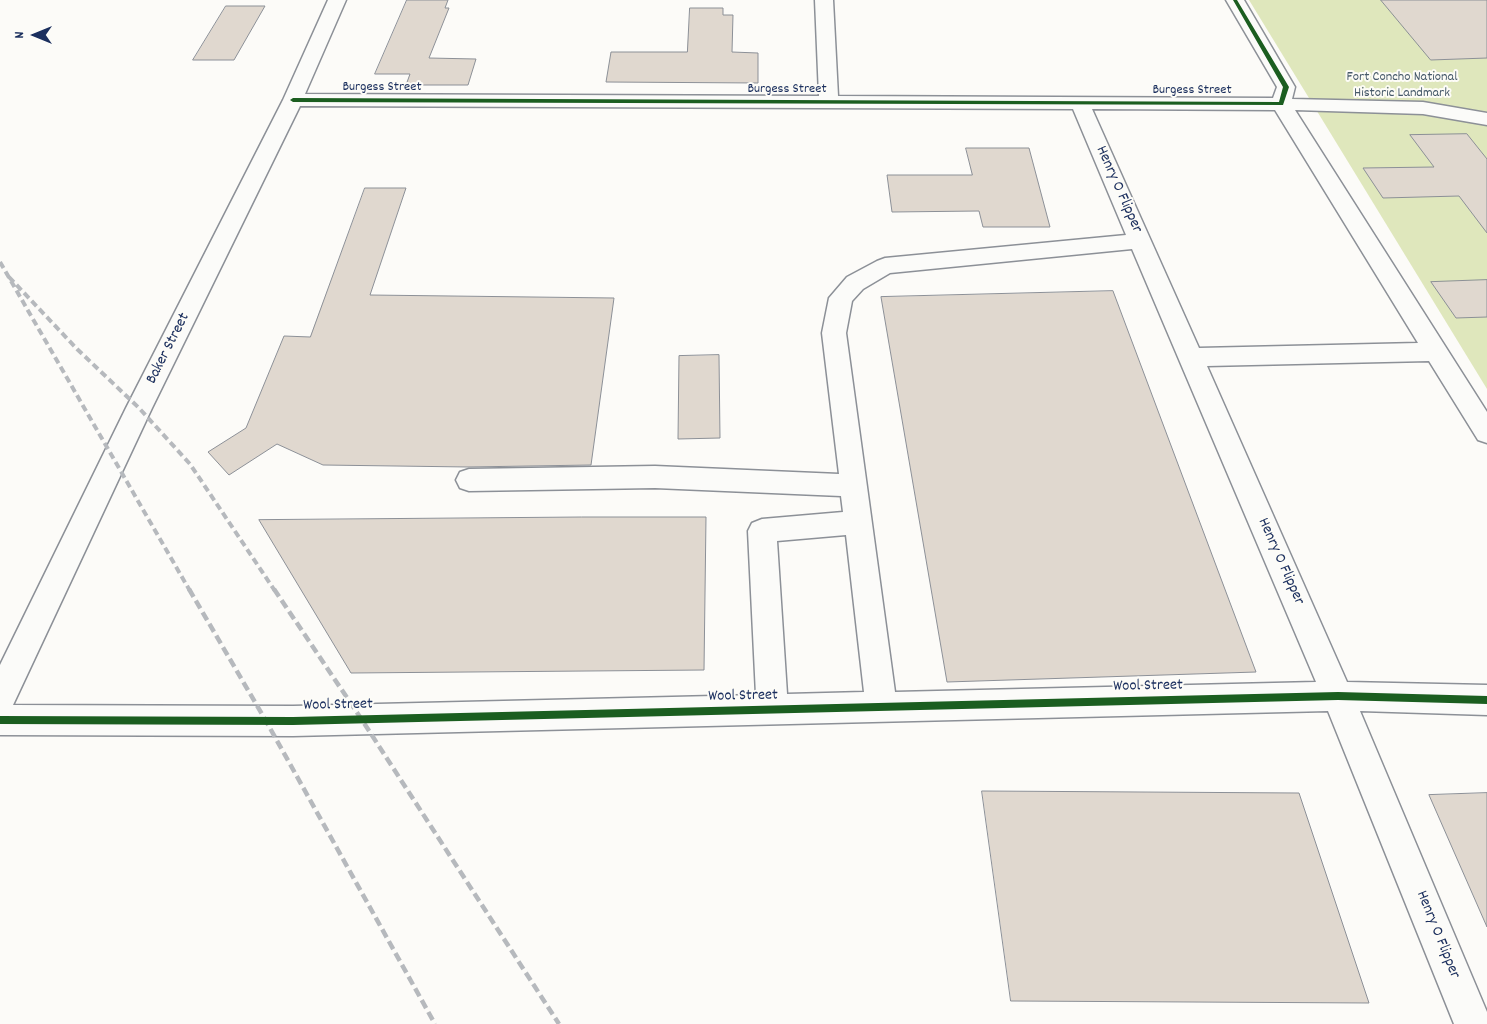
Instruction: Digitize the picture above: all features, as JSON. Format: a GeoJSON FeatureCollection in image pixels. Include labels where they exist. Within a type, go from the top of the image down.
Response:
{"type":"FeatureCollection","features":[{"type":"Feature","properties":{"kind":"street","name":"Baker Street"},"geometry":{"type":"LineString","coordinates":[[0,698],[139,408],[293,100],[337,0]]}},
{"type":"Feature","properties":{"kind":"street"},"geometry":{"type":"LineString","coordinates":[[824,0],[829,102]]}},
{"type":"Feature","properties":{"kind":"street"},"geometry":{"type":"LineString","coordinates":[[1235,0],[1286,86],[1281,104],[1487,433]]}},
{"type":"Feature","properties":{"kind":"street","name":"Burgess Street"},"geometry":{"type":"LineString","coordinates":[[293,100],[1281,104],[1423,108],[1487,119]]}},
{"type":"Feature","properties":{"kind":"street","name":"Henry O Flipper"},"geometry":{"type":"LineString","coordinates":[[1080,102],[1338,696],[1473,1024]]}},
{"type":"Feature","properties":{"kind":"street"},"geometry":{"type":"LineString","coordinates":[[881,707],[834,333],[841,298],[855,283],[885,266],[1140,241]]}},
{"type":"Feature","properties":{"kind":"street"},"geometry":{"type":"LineString","coordinates":[[1191,357],[1435,352]]}},
{"type":"Feature","properties":{"kind":"street"},"geometry":{"type":"LineString","coordinates":[[469,480],[654,477],[853,486]]}},
{"type":"Feature","properties":{"kind":"street"},"geometry":{"type":"LineString","coordinates":[[772,710],[762,531],[858,522]]}},
{"type":"Feature","properties":{"kind":"street","name":"Wool Street"},"geometry":{"type":"LineString","coordinates":[[0,720],[293,721],[1338,696],[1487,700]]}},
{"type":"Feature","properties":{"kind":"green space","name":"Fort Concho National Historic Landmark"},"geometry":{"type":"Polygon","coordinates":[[[1249,0],[1487,0],[1487,389],[1249,0]]]}},
{"type":"Feature","properties":{"kind":"building"},"geometry":{"type":"Polygon","coordinates":[[[407,0],[448,0],[445,8],[449,8],[429,58],[476,59],[468,85],[406,85],[410,74],[375,74],[407,0]]]}},
{"type":"Feature","properties":{"kind":"building"},"geometry":{"type":"Polygon","coordinates":[[[1381,0],[1487,0],[1487,58],[1431,60],[1381,0]]]}},
{"type":"Feature","properties":{"kind":"building"},"geometry":{"type":"Polygon","coordinates":[[[226,6],[265,6],[234,60],[193,60],[226,6]]]}},
{"type":"Feature","properties":{"kind":"building"},"geometry":{"type":"Polygon","coordinates":[[[690,8],[723,8],[723,15],[733,15],[732,52],[758,53],[758,83],[606,82],[611,52],[687,52],[690,8]]]}},
{"type":"Feature","properties":{"kind":"building"},"geometry":{"type":"Polygon","coordinates":[[[1467,134],[1487,159],[1487,233],[1459,196],[1383,198],[1363,168],[1434,167],[1410,135],[1467,134]]]}},
{"type":"Feature","properties":{"kind":"building"},"geometry":{"type":"Polygon","coordinates":[[[966,148],[1029,148],[1050,227],[983,227],[979,211],[892,212],[887,175],[972,175],[966,148]]]}},
{"type":"Feature","properties":{"kind":"building"},"geometry":{"type":"Polygon","coordinates":[[[365,188],[406,188],[370,295],[614,298],[591,465],[468,467],[323,465],[277,444],[229,475],[208,452],[246,428],[284,336],[310,337],[365,188]]]}},
{"type":"Feature","properties":{"kind":"building"},"geometry":{"type":"Polygon","coordinates":[[[1487,280],[1487,317],[1456,318],[1431,282],[1487,280]]]}},
{"type":"Feature","properties":{"kind":"building"},"geometry":{"type":"Polygon","coordinates":[[[1113,291],[1256,672],[947,682],[881,297],[1113,291]]]}},
{"type":"Feature","properties":{"kind":"building"},"geometry":{"type":"Polygon","coordinates":[[[719,355],[720,438],[678,439],[679,356],[719,355]]]}},
{"type":"Feature","properties":{"kind":"building"},"geometry":{"type":"Polygon","coordinates":[[[706,517],[704,670],[351,673],[259,520],[706,517]]]}},
{"type":"Feature","properties":{"kind":"building"},"geometry":{"type":"Polygon","coordinates":[[[982,791],[1299,793],[1369,1003],[1011,1001],[982,791]]]}},
{"type":"Feature","properties":{"kind":"building"},"geometry":{"type":"Polygon","coordinates":[[[1487,793],[1487,927],[1429,795],[1487,793]]]}},
{"type":"Feature","properties":{"kind":"railway"},"geometry":{"type":"LineString","coordinates":[[0,262],[190,591]]}},
{"type":"Feature","properties":{"kind":"railway"},"geometry":{"type":"LineString","coordinates":[[9,277],[77,349],[139,408],[190,464],[275,591]]}},
{"type":"Feature","properties":{"kind":"railway"},"geometry":{"type":"LineString","coordinates":[[189,589],[266,721],[435,1024]]}},
{"type":"Feature","properties":{"kind":"railway"},"geometry":{"type":"LineString","coordinates":[[274,589],[362,720],[559,1024]]}},
{"type":"Feature","properties":{"kind":"cycle path"},"geometry":{"type":"LineString","coordinates":[[293,100],[1281,104],[1286,87],[1235,0]]}},
{"type":"Feature","properties":{"kind":"cycle path"},"geometry":{"type":"LineString","coordinates":[[0,720],[293,721],[1338,696],[1487,700]]}}]}
